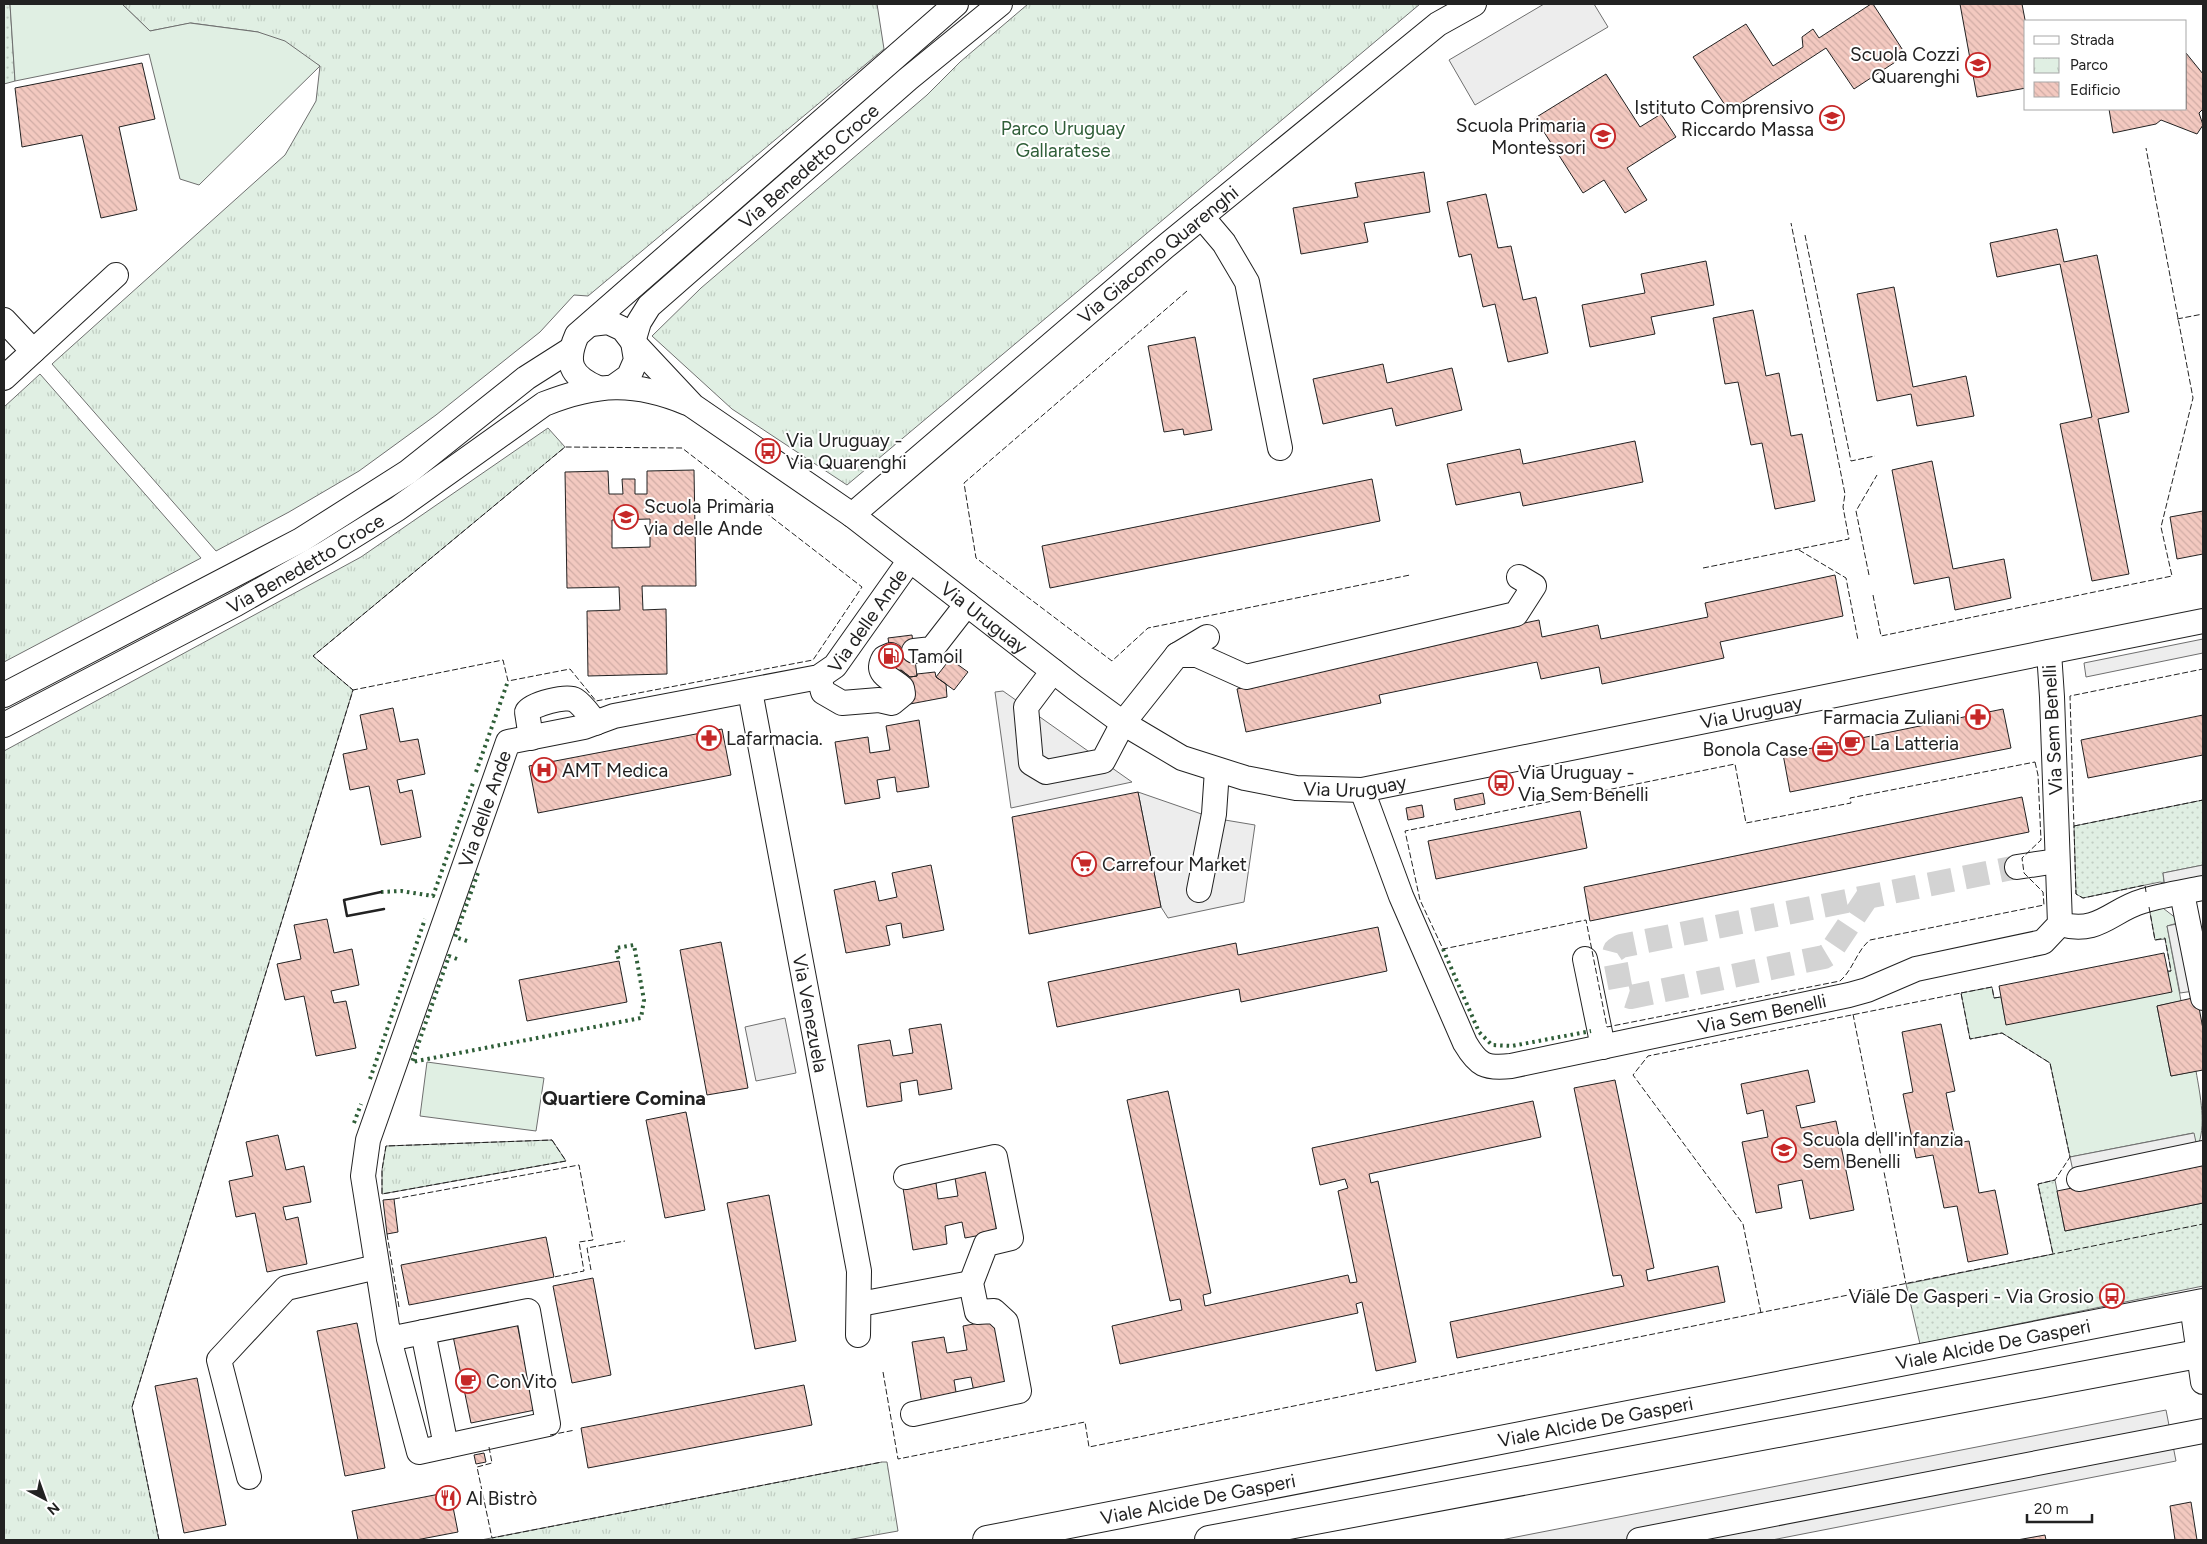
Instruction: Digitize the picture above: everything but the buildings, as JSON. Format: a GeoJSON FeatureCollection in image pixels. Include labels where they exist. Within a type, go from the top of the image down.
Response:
{"type":"FeatureCollection","features":[{"type":"Feature","properties":{"kind":"main road","name":"Viale Alcide De Gasperi"},"geometry":{"type":"LineString","coordinates":[[987,1540],[2197,1304]]}},
{"type":"Feature","properties":{"kind":"main road"},"geometry":{"type":"LineString","coordinates":[[1209,1540],[2201,1354]]}},
{"type":"Feature","properties":{"kind":"street","name":"Via Benedetto Croce"},"geometry":{"type":"LineString","coordinates":[[591,324],[955,4]]}},
{"type":"Feature","properties":{"kind":"street"},"geometry":{"type":"LineString","coordinates":[[955,4],[973,27]]}},
{"type":"Feature","properties":{"kind":"street","name":"Via Benedetto Croce"},"geometry":{"type":"LineString","coordinates":[[634,342],[639,322],[649,306],[908,79],[1000,4]]}},
{"type":"Feature","properties":{"kind":"street","name":"Via Giacomo Quarenghi"},"geometry":{"type":"LineString","coordinates":[[852,515],[1202,217],[1438,24],[1474,4]]}},
{"type":"Feature","properties":{"kind":"street"},"geometry":{"type":"LineString","coordinates":[[1202,217],[1224,243],[1247,282],[1280,448]]}},
{"type":"Feature","properties":{"kind":"street"},"geometry":{"type":"LineString","coordinates":[[4,378],[116,275]]}},
{"type":"Feature","properties":{"kind":"street"},"geometry":{"type":"LineString","coordinates":[[4,320],[33,351]]}},
{"type":"Feature","properties":{"kind":"street"},"geometry":{"type":"LineString","coordinates":[[607,387],[629,376],[636,360],[634,342],[623,329],[608,322],[591,324],[577,335],[570,350],[572,367],[582,381],[607,387],[666,394],[693,406]]}},
{"type":"Feature","properties":{"kind":"street","name":"Via Uruguay"},"geometry":{"type":"LineString","coordinates":[[634,342],[693,406],[852,515],[1053,671],[1123,722],[1182,758],[1245,778],[1296,788],[1362,790],[2203,620]]}},
{"type":"Feature","properties":{"kind":"street","name":"Via Benedetto Croce"},"geometry":{"type":"LineString","coordinates":[[4,695],[301,540],[408,472],[526,378],[570,350]]}},
{"type":"Feature","properties":{"kind":"street","name":"Via Benedetto Croce"},"geometry":{"type":"LineString","coordinates":[[4,725],[236,604],[326,554],[397,509],[544,404],[572,394],[607,387]]}},
{"type":"Feature","properties":{"kind":"street","name":"Via delle Ande"},"geometry":{"type":"LineString","coordinates":[[389,1339],[528,1311],[548,1424],[419,1452],[389,1339],[363,1176],[368,1140],[508,742],[596,723],[614,716],[818,677],[835,666],[910,560]]}},
{"type":"Feature","properties":{"kind":"street"},"geometry":{"type":"LineString","coordinates":[[1177,655],[1197,655],[1246,677],[1516,614],[1534,586],[1519,577]]}},
{"type":"Feature","properties":{"kind":"street"},"geometry":{"type":"LineString","coordinates":[[914,652],[932,649],[967,604]]}},
{"type":"Feature","properties":{"kind":"street"},"geometry":{"type":"LineString","coordinates":[[1053,671],[1026,707],[1031,763],[1046,772],[1103,761],[1123,722],[1177,655],[1207,637]]}},
{"type":"Feature","properties":{"kind":"street","name":"Via Sem Benelli"},"geometry":{"type":"LineString","coordinates":[[1362,790],[1401,896],[1465,1043],[1478,1062],[1487,1066],[1511,1066],[1868,990],[1905,973],[2043,942],[2060,924],[2052,697],[2048,652]]}},
{"type":"Feature","properties":{"kind":"street"},"geometry":{"type":"LineString","coordinates":[[818,677],[823,692],[842,704],[879,700],[892,702],[903,694],[902,688],[885,676],[880,667],[884,658],[891,655]]}},
{"type":"Feature","properties":{"kind":"street","name":"Via Venezuela"},"geometry":{"type":"LineString","coordinates":[[750,691],[859,1271],[860,1304],[858,1335]]}},
{"type":"Feature","properties":{"kind":"street"},"geometry":{"type":"LineString","coordinates":[[531,738],[527,712],[536,705],[567,698],[573,699],[596,723]]}},
{"type":"Feature","properties":{"kind":"street"},"geometry":{"type":"LineString","coordinates":[[1199,890],[1214,814],[1217,770]]}},
{"type":"Feature","properties":{"kind":"street"},"geometry":{"type":"LineString","coordinates":[[2017,867],[2057,861]]}},
{"type":"Feature","properties":{"kind":"street"},"geometry":{"type":"LineString","coordinates":[[2060,924],[2075,927],[2093,925],[2107,920],[2135,903],[2192,890],[2203,998]]}},
{"type":"Feature","properties":{"kind":"street"},"geometry":{"type":"LineString","coordinates":[[1585,959],[1603,1047]]}},
{"type":"Feature","properties":{"kind":"street"},"geometry":{"type":"LineString","coordinates":[[2079,1178],[2203,1153]]}},
{"type":"Feature","properties":{"kind":"street"},"geometry":{"type":"LineString","coordinates":[[906,1177],[995,1157],[1011,1238],[986,1244],[972,1283],[977,1312],[994,1311],[1006,1322],[1019,1391],[913,1414]]}},
{"type":"Feature","properties":{"kind":"street"},"geometry":{"type":"LineString","coordinates":[[249,1477],[219,1360],[286,1288],[377,1267]]}},
{"type":"Feature","properties":{"kind":"street"},"geometry":{"type":"LineString","coordinates":[[860,1304],[972,1283]]}},
{"type":"Feature","properties":{"kind":"street"},"geometry":{"type":"LineString","coordinates":[[2197,1304],[2203,1382]]}},
{"type":"Feature","properties":{"kind":"street"},"geometry":{"type":"LineString","coordinates":[[423,1332],[446,1446]]}},
{"type":"Feature","properties":{"kind":"street"},"geometry":{"type":"LineString","coordinates":[[1639,1540],[2203,1431]]}},
{"type":"Feature","properties":{"kind":"green space"},"geometry":{"type":"Polygon","coordinates":[[[4,4],[10,4],[15,81],[4,84],[4,4]]]}},
{"type":"Feature","properties":{"kind":"green space"},"geometry":{"type":"Polygon","coordinates":[[[10,4],[122,4],[150,31],[190,23],[258,32],[285,41],[320,66],[199,185],[180,179],[149,54],[15,81],[10,4]]]}},
{"type":"Feature","properties":{"kind":"green space"},"geometry":{"type":"Polygon","coordinates":[[[122,4],[877,4],[884,49],[588,296],[574,295],[540,332],[436,415],[359,471],[289,512],[216,551],[52,364],[285,155],[316,101],[320,66],[258,32],[191,23],[150,31],[122,4]]]}},
{"type":"Feature","properties":{"kind":"green space","name":"Parco Uruguay Gallaratese"},"geometry":{"type":"Polygon","coordinates":[[[1028,4],[1420,4],[847,485],[732,409],[652,336],[701,288],[927,95],[960,62],[1028,4]]]}},
{"type":"Feature","properties":{"kind":"green space"},"geometry":{"type":"Polygon","coordinates":[[[40,374],[201,558],[4,662],[4,407],[40,374]]]}},
{"type":"Feature","properties":{"kind":"green space"},"geometry":{"type":"Polygon","coordinates":[[[548,428],[565,447],[313,656],[353,690],[132,1407],[159,1540],[4,1540],[4,751],[361,557],[548,428]]]}},
{"type":"Feature","properties":{"kind":"green space"},"geometry":{"type":"Polygon","coordinates":[[[2203,800],[2203,865],[2163,873],[2164,883],[2160,882],[2083,898],[2076,894],[2074,826],[2203,800]]]}},
{"type":"Feature","properties":{"kind":"green space"},"geometry":{"type":"Polygon","coordinates":[[[2159,905],[2181,922],[2167,926],[2181,1001],[2157,1006],[2171,1076],[2196,1071],[2202,1110],[2200,1139],[2197,1147],[2193,1133],[2070,1157],[2050,1063],[2002,1033],[1970,1039],[1961,993],[1992,987],[1994,998],[2001,997],[2006,1024],[2171,971],[2165,939],[2155,940],[2149,907],[2159,905]]]}},
{"type":"Feature","properties":{"kind":"green space"},"geometry":{"type":"Polygon","coordinates":[[[427,1062],[544,1078],[536,1131],[420,1116],[427,1062]]]}},
{"type":"Feature","properties":{"kind":"green space"},"geometry":{"type":"Polygon","coordinates":[[[552,1140],[566,1161],[382,1194],[382,1170],[386,1146],[552,1140]]]}},
{"type":"Feature","properties":{"kind":"green space"},"geometry":{"type":"Polygon","coordinates":[[[2055,1180],[2065,1231],[2203,1203],[2203,1286],[1920,1344],[1906,1284],[2053,1254],[2038,1184],[2055,1180]]]}},
{"type":"Feature","properties":{"kind":"green space"},"geometry":{"type":"Polygon","coordinates":[[[887,1462],[898,1531],[847,1540],[481,1540],[887,1462]]]}},
{"type":"Feature","properties":{"kind":"shaded area"},"geometry":{"type":"Polygon","coordinates":[[[1544,4],[1594,4],[1608,27],[1475,105],[1449,60],[1544,4]]]}},
{"type":"Feature","properties":{"kind":"shaded area"},"geometry":{"type":"Polygon","coordinates":[[[2203,639],[2203,653],[2086,677],[2084,663],[2203,639]]]}},
{"type":"Feature","properties":{"kind":"shaded area"},"geometry":{"type":"Polygon","coordinates":[[[1003,691],[1132,782],[1011,808],[995,692],[1003,691]]]}},
{"type":"Feature","properties":{"kind":"shaded area","name":"Carrefour Market"},"geometry":{"type":"Polygon","coordinates":[[[1138,792],[1213,818],[1255,825],[1244,902],[1168,918],[1161,907],[1138,792]]]}},
{"type":"Feature","properties":{"kind":"shaded area"},"geometry":{"type":"Polygon","coordinates":[[[2203,865],[2203,880],[2165,888],[2163,873],[2203,865]]]}},
{"type":"Feature","properties":{"kind":"shaded area"},"geometry":{"type":"Polygon","coordinates":[[[2181,923],[2194,991],[2180,993],[2167,926],[2181,923]]]}},
{"type":"Feature","properties":{"kind":"shaded area"},"geometry":{"type":"Polygon","coordinates":[[[785,1018],[796,1073],[756,1081],[745,1027],[785,1018]]]}},
{"type":"Feature","properties":{"kind":"shaded area"},"geometry":{"type":"Polygon","coordinates":[[[2194,1133],[2197,1147],[2073,1171],[2070,1157],[2194,1133]]]}},
{"type":"Feature","properties":{"kind":"shaded area"},"geometry":{"type":"Polygon","coordinates":[[[2166,1410],[2176,1461],[1772,1540],[1501,1540],[2166,1410]]]}},
{"type":"Feature","properties":{"kind":"tunnel"},"geometry":{"type":"LineString","coordinates":[[1868,896],[1829,954],[1824,957],[1631,997],[1621,991],[1614,954],[1615,950],[1621,946],[2017,867]]}},
{"type":"Feature","properties":{"kind":"hedge"},"geometry":{"type":"LineString","coordinates":[[476,772],[508,681]]}},
{"type":"Feature","properties":{"kind":"hedge"},"geometry":{"type":"LineString","coordinates":[[381,892],[401,891],[433,896],[473,783]]}},
{"type":"Feature","properties":{"kind":"hedge"},"geometry":{"type":"LineString","coordinates":[[467,941],[455,937],[479,870]]}},
{"type":"Feature","properties":{"kind":"hedge"},"geometry":{"type":"LineString","coordinates":[[370,1079],[425,919]]}},
{"type":"Feature","properties":{"kind":"hedge"},"geometry":{"type":"LineString","coordinates":[[457,959],[449,956],[412,1062],[641,1018],[644,1000],[634,945],[616,948],[619,961]]}},
{"type":"Feature","properties":{"kind":"hedge"},"geometry":{"type":"LineString","coordinates":[[1443,949],[1479,1032],[1492,1045],[1512,1046],[1591,1031]]}},
{"type":"Feature","properties":{"kind":"hedge"},"geometry":{"type":"LineString","coordinates":[[354,1123],[361,1104]]}},
{"type":"Feature","properties":{"kind":"fence"},"geometry":{"type":"LineString","coordinates":[[1873,595],[1881,636],[2172,576],[2161,527],[2193,398],[2146,148]]}},
{"type":"Feature","properties":{"kind":"fence"},"geometry":{"type":"LineString","coordinates":[[1703,568],[1849,539],[1843,507],[1845,494],[1791,223]]}},
{"type":"Feature","properties":{"kind":"fence"},"geometry":{"type":"LineString","coordinates":[[1805,235],[1851,461],[1875,456]]}},
{"type":"Feature","properties":{"kind":"fence"},"geometry":{"type":"LineString","coordinates":[[1187,291],[964,483],[976,558],[1112,661],[1148,628],[1410,575]]}},
{"type":"Feature","properties":{"kind":"fence"},"geometry":{"type":"LineString","coordinates":[[2177,319],[2203,314]]}},
{"type":"Feature","properties":{"kind":"fence"},"geometry":{"type":"LineString","coordinates":[[159,1540],[132,1407],[353,690],[313,656],[565,447],[682,448],[862,587],[813,660],[596,701],[570,669],[508,681],[503,660],[353,690]]}},
{"type":"Feature","properties":{"kind":"fence"},"geometry":{"type":"LineString","coordinates":[[1869,575],[1856,511],[1877,475]]}},
{"type":"Feature","properties":{"kind":"fence"},"geometry":{"type":"LineString","coordinates":[[1799,550],[1846,578],[1858,640]]}},
{"type":"Feature","properties":{"kind":"fence"},"geometry":{"type":"LineString","coordinates":[[2146,892],[2145,885],[2083,898],[2076,894],[2070,696],[2203,669]]}},
{"type":"Feature","properties":{"kind":"fence"},"geometry":{"type":"LineString","coordinates":[[2035,762],[2038,775],[2041,840],[2022,858],[2024,873],[2043,892],[2044,905],[1870,940],[1840,981],[1607,1027],[1586,920],[1443,949],[1420,900],[1405,831],[1735,764],[1746,823],[1851,803],[1850,798],[2035,762]]}},
{"type":"Feature","properties":{"kind":"fence"},"geometry":{"type":"LineString","coordinates":[[2074,826],[2203,800]]}},
{"type":"Feature","properties":{"kind":"fence"},"geometry":{"type":"LineString","coordinates":[[2149,907],[2155,940],[2165,938],[2171,971],[2168,971]]}},
{"type":"Feature","properties":{"kind":"fence"},"geometry":{"type":"LineString","coordinates":[[1961,993],[1992,987],[1994,998],[2001,997]]}},
{"type":"Feature","properties":{"kind":"fence"},"geometry":{"type":"LineString","coordinates":[[1761,1313],[1743,1224],[1633,1075],[1648,1056],[1961,993],[1970,1039],[2002,1033],[2050,1063],[2070,1157],[2055,1180],[2038,1184],[2053,1254]]}},
{"type":"Feature","properties":{"kind":"fence"},"geometry":{"type":"LineString","coordinates":[[1853,1014],[1906,1284]]}},
{"type":"Feature","properties":{"kind":"fence"},"geometry":{"type":"LineString","coordinates":[[552,1140],[566,1161],[382,1194],[382,1170],[386,1146],[552,1140]]}},
{"type":"Feature","properties":{"kind":"fence"},"geometry":{"type":"LineString","coordinates":[[394,1199],[579,1165],[593,1240],[579,1242],[584,1271],[554,1277]]}},
{"type":"Feature","properties":{"kind":"fence"},"geometry":{"type":"LineString","coordinates":[[883,1372],[898,1459],[1085,1422],[1089,1447],[2203,1224]]}},
{"type":"Feature","properties":{"kind":"fence"},"geometry":{"type":"LineString","coordinates":[[387,1234],[399,1307]]}},
{"type":"Feature","properties":{"kind":"fence"},"geometry":{"type":"LineString","coordinates":[[591,1270],[587,1248],[625,1241]]}},
{"type":"Feature","properties":{"kind":"fence"},"geometry":{"type":"LineString","coordinates":[[550,1435],[575,1430]]}},
{"type":"Feature","properties":{"kind":"fence"},"geometry":{"type":"LineString","coordinates":[[489,1447],[492,1463],[477,1467],[492,1538],[882,1462]]}},
{"type":"Feature","properties":{"kind":"wall"},"geometry":{"type":"LineString","coordinates":[[381,892],[344,900],[347,916],[384,909]]}},
{"type":"Feature","properties":{"kind":"place","name":"Scuola Cozzi Quarenghi"},"geometry":{"type":"Point","coordinates":[1978,65]}},
{"type":"Feature","properties":{"kind":"place","name":"Istituto Comprensivo Riccardo Massa"},"geometry":{"type":"Point","coordinates":[1832,118]}},
{"type":"Feature","properties":{"kind":"place","name":"Scuola Primaria Montessori"},"geometry":{"type":"Point","coordinates":[1603,136]}},
{"type":"Feature","properties":{"kind":"place","name":"Via Uruguay - Via Quarenghi"},"geometry":{"type":"Point","coordinates":[768,451]}},
{"type":"Feature","properties":{"kind":"place","name":"Scuola Primaria via delle Ande"},"geometry":{"type":"Point","coordinates":[626,517]}},
{"type":"Feature","properties":{"kind":"place","name":"Tamoil"},"geometry":{"type":"Point","coordinates":[891,656]}},
{"type":"Feature","properties":{"kind":"place","name":"Farmacia Zuliani"},"geometry":{"type":"Point","coordinates":[1978,717]}},
{"type":"Feature","properties":{"kind":"place","name":"Lafarmacia."},"geometry":{"type":"Point","coordinates":[709,738]}},
{"type":"Feature","properties":{"kind":"place","name":"La Latteria"},"geometry":{"type":"Point","coordinates":[1852,743]}},
{"type":"Feature","properties":{"kind":"place","name":"Bonola Case"},"geometry":{"type":"Point","coordinates":[1825,749]}},
{"type":"Feature","properties":{"kind":"place","name":"AMT Medica"},"geometry":{"type":"Point","coordinates":[544,770]}},
{"type":"Feature","properties":{"kind":"place","name":"Via Uruguay - Via Sem Benelli"},"geometry":{"type":"Point","coordinates":[1501,783]}},
{"type":"Feature","properties":{"kind":"place","name":"Carrefour Market"},"geometry":{"type":"Point","coordinates":[1084,864]}},
{"type":"Feature","properties":{"kind":"place","name":"Scuola dell'infanzia Sem Benelli"},"geometry":{"type":"Point","coordinates":[1784,1150]}},
{"type":"Feature","properties":{"kind":"place","name":"Viale De Gasperi - Via Grosio"},"geometry":{"type":"Point","coordinates":[2112,1296]}},
{"type":"Feature","properties":{"kind":"place","name":"ConVito"},"geometry":{"type":"Point","coordinates":[468,1381]}},
{"type":"Feature","properties":{"kind":"place","name":"Al Bistrò"},"geometry":{"type":"Point","coordinates":[448,1498]}},
{"type":"Feature","properties":{"kind":"district","name":"Quartiere Comina"},"geometry":{"type":"Point","coordinates":[624,1098]}}]}
